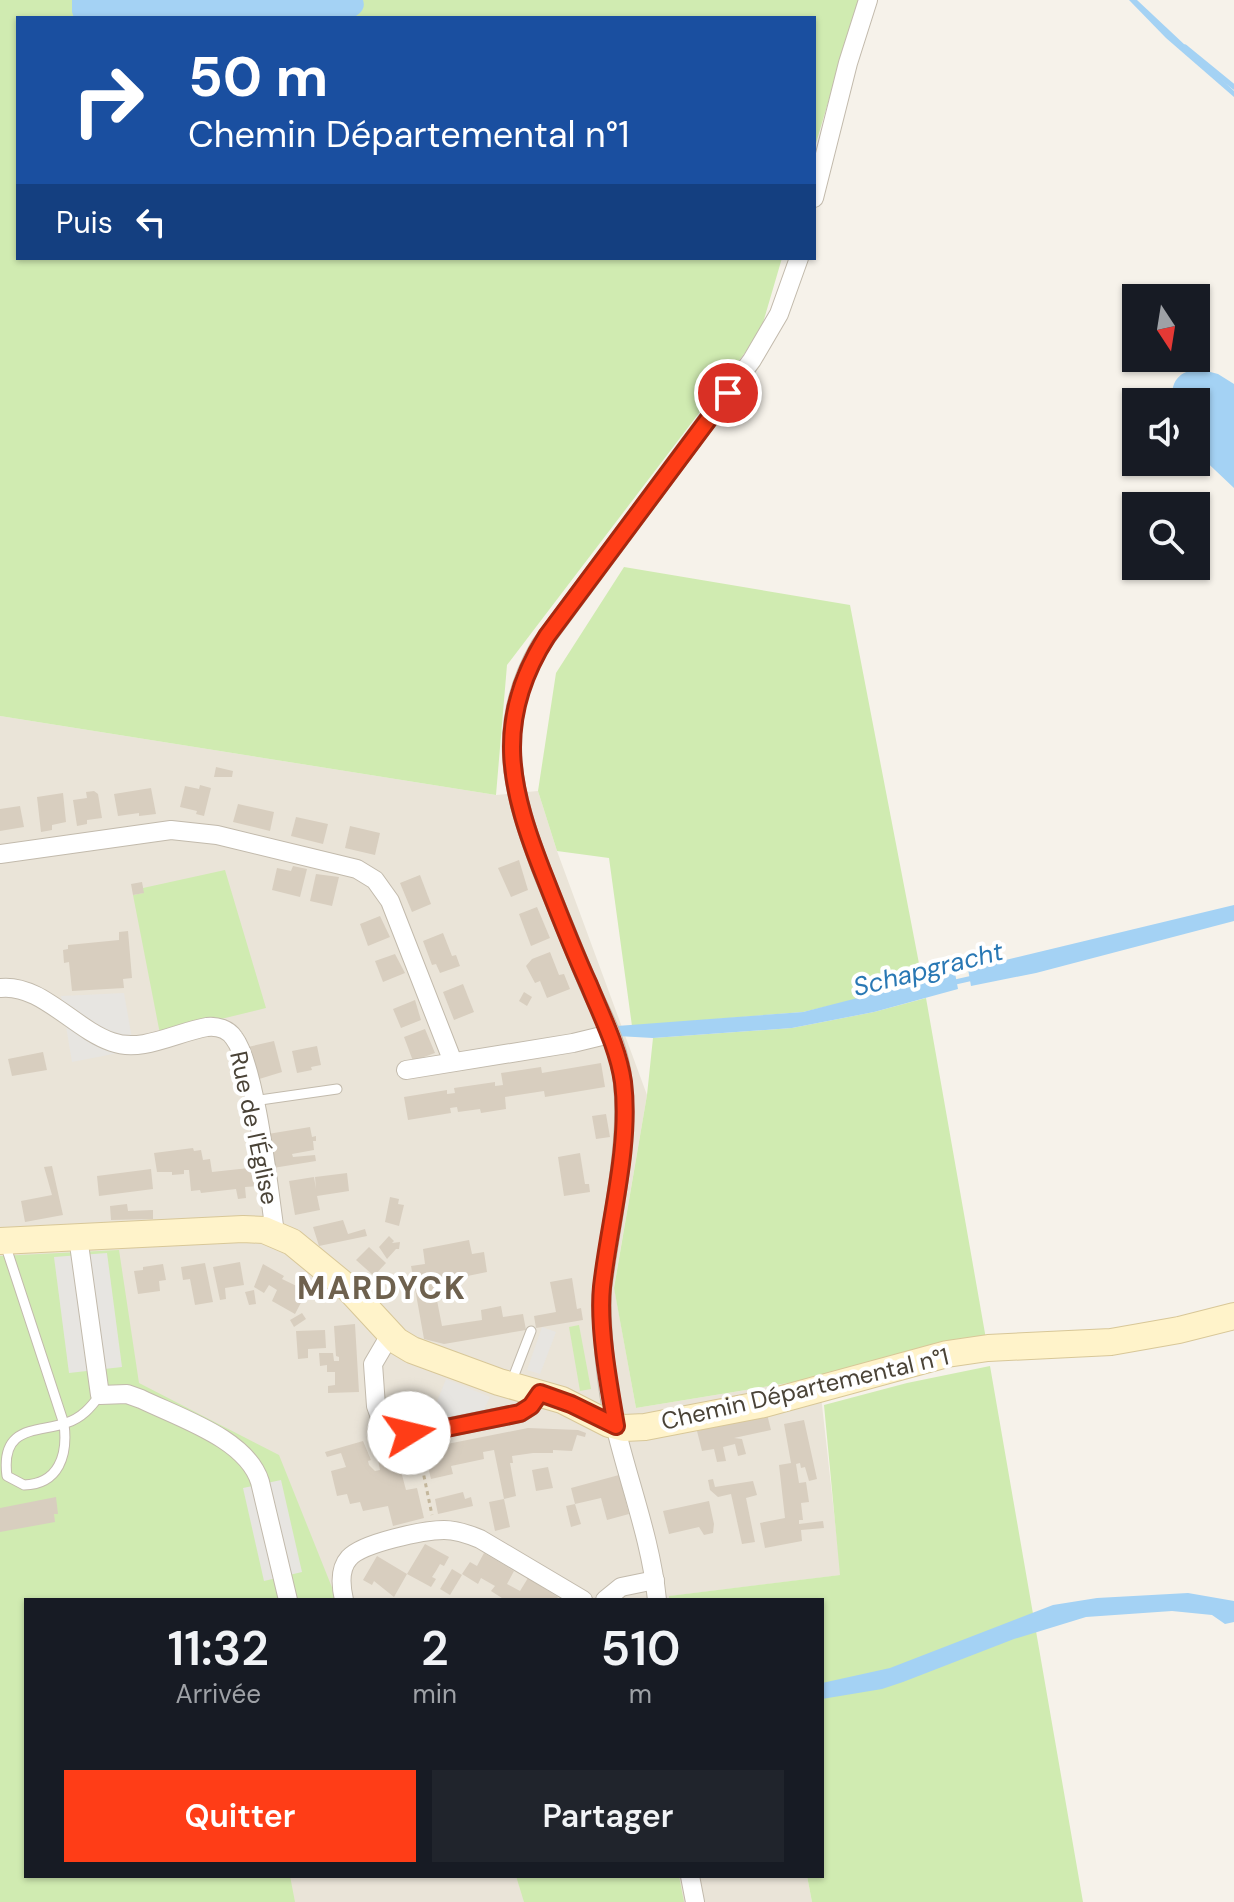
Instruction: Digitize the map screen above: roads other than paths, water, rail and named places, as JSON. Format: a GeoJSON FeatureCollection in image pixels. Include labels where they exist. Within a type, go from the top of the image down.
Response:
{"type":"FeatureCollection","features":[{"type":"Feature","properties":{"kind":"street"},"geometry":{"type":"LineString","coordinates":[[816,190],[848,63],[868,0]]}},
{"type":"Feature","properties":{"kind":"street"},"geometry":{"type":"LineString","coordinates":[[657,1598],[632,1480],[616,1426],[602,1297],[621,1149],[624,1103],[619,1060],[520,810],[512,754],[519,695],[529,667],[555,624],[761,346],[779,314],[798,260]]}},
{"type":"Feature","properties":{"kind":"street"},"geometry":{"type":"LineString","coordinates":[[0,854],[171,830],[217,835],[357,869],[375,880],[390,901],[453,1062]]}},
{"type":"Feature","properties":{"kind":"street","name":"Rue de l'Église"},"geometry":{"type":"LineString","coordinates":[[0,988],[16,987],[31,991],[58,1012],[107,1040],[134,1045],[205,1027],[226,1030],[239,1046],[253,1101],[275,1233]]}},
{"type":"Feature","properties":{"kind":"street"},"geometry":{"type":"LineString","coordinates":[[406,1070],[573,1043],[610,1034]]}},
{"type":"Feature","properties":{"kind":"street","name":"Chemin Départemental n°1"},"geometry":{"type":"LineString","coordinates":[[2,1241],[243,1229],[275,1233],[292,1242],[348,1288],[390,1335],[412,1350],[510,1386],[571,1404],[616,1426],[645,1427],[764,1404],[947,1354],[988,1348],[1111,1342],[1171,1332],[1234,1316]]}},
{"type":"Feature","properties":{"kind":"street"},"geometry":{"type":"LineString","coordinates":[[78,1237],[100,1395],[127,1394],[141,1399],[224,1440],[246,1456],[260,1482],[288,1598]]}},
{"type":"Feature","properties":{"kind":"street"},"geometry":{"type":"LineString","coordinates":[[390,1335],[373,1364],[377,1412],[385,1423],[415,1434],[520,1413],[531,1406],[540,1393]]}},
{"type":"Feature","properties":{"kind":"street"},"geometry":{"type":"LineString","coordinates":[[344,1598],[342,1573],[347,1559],[352,1555],[376,1544],[435,1531],[462,1532],[480,1539],[580,1598]]}},
{"type":"Feature","properties":{"kind":"street"},"geometry":{"type":"LineString","coordinates":[[607,1598],[621,1587],[655,1580]]}},
{"type":"Feature","properties":{"kind":"street"},"geometry":{"type":"LineString","coordinates":[[690,1878],[695,1902]]}},
{"type":"Feature","properties":{"kind":"lane"},"geometry":{"type":"LineString","coordinates":[[253,1101],[337,1089]]}},
{"type":"Feature","properties":{"kind":"lane"},"geometry":{"type":"LineString","coordinates":[[2,1241],[64,1424],[65,1455],[53,1474],[30,1485],[7,1476],[5,1461],[13,1439],[19,1433],[64,1424],[84,1413],[100,1395]]}},
{"type":"Feature","properties":{"kind":"lane"},"geometry":{"type":"LineString","coordinates":[[510,1386],[531,1331]]}},
{"type":"Feature","properties":{"kind":"water"},"geometry":{"type":"Polygon","coordinates":[[[72,0],[363,0],[364,6],[355,16],[73,16],[72,0]]]}},
{"type":"Feature","properties":{"kind":"water"},"geometry":{"type":"Polygon","coordinates":[[[1129,0],[1137,0],[1234,91],[1234,97],[1166,38],[1129,0]]]}},
{"type":"Feature","properties":{"kind":"water"},"geometry":{"type":"Polygon","coordinates":[[[1186,372],[1210,372],[1234,384],[1234,488],[1210,465],[1210,388],[1173,388],[1186,372]]]}},
{"type":"Feature","properties":{"kind":"water"},"geometry":{"type":"Polygon","coordinates":[[[1234,905],[1234,921],[1036,973],[971,986],[968,969],[1234,905]]]}},
{"type":"Feature","properties":{"kind":"water"},"geometry":{"type":"Polygon","coordinates":[[[955,973],[958,989],[874,1012],[792,1028],[653,1038],[617,1036],[617,1026],[803,1012],[955,973]]]}},
{"type":"Feature","properties":{"kind":"water"},"geometry":{"type":"Polygon","coordinates":[[[1188,1593],[1234,1601],[1234,1622],[1225,1624],[1212,1615],[1172,1611],[1086,1617],[1014,1639],[882,1689],[824,1699],[824,1683],[890,1668],[1053,1605],[1097,1598],[1188,1593]]]}},
{"type":"Feature","properties":{"kind":"waterway"},"geometry":{"type":"LineString","coordinates":[[1185,47],[1234,87]]}},
{"type":"Feature","properties":{"kind":"waterway","name":"Schapgracht"},"geometry":{"type":"LineString","coordinates":[[951,983],[973,978]]}},
{"type":"Feature","properties":{"kind":"district","name":"MARDYCK"},"geometry":{"type":"Point","coordinates":[382,1288]}}]}
